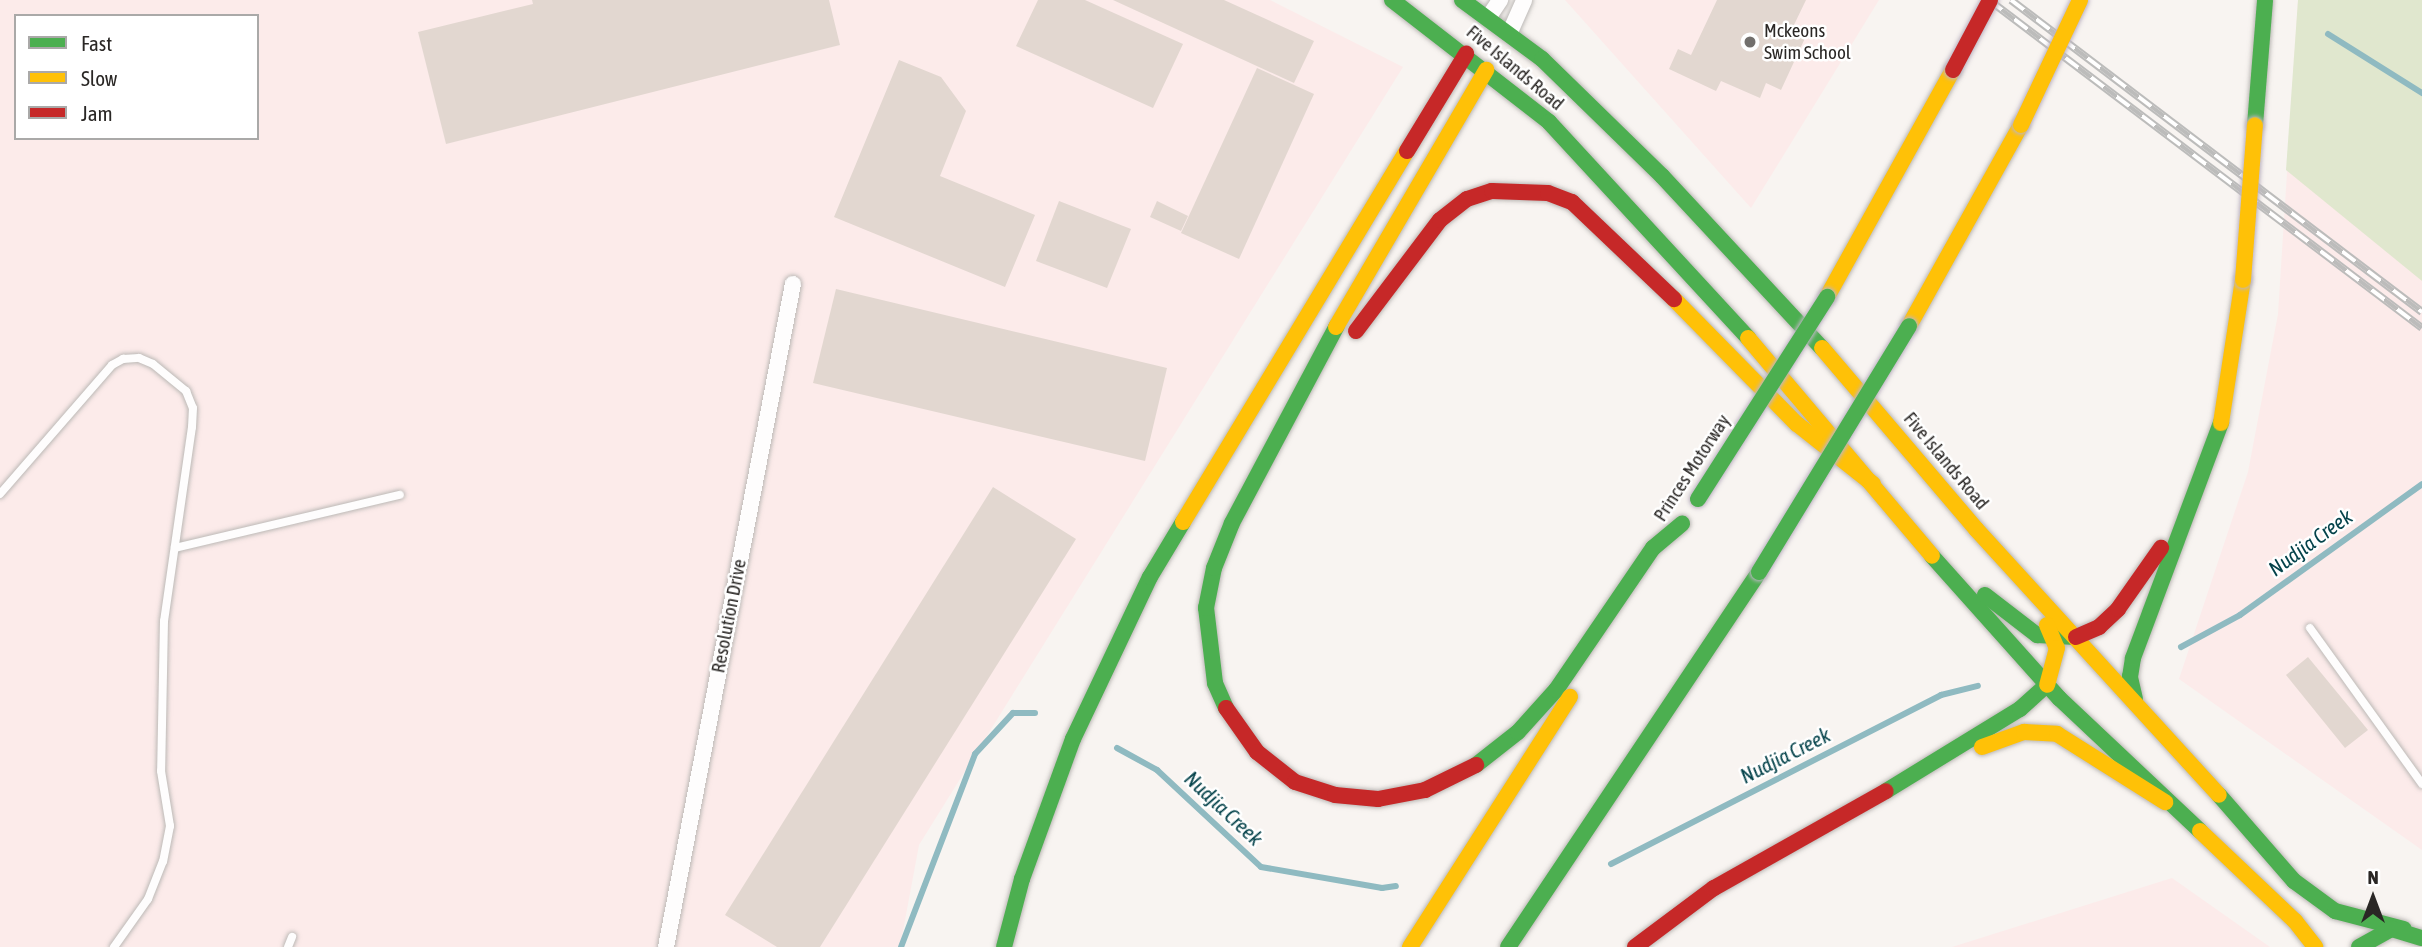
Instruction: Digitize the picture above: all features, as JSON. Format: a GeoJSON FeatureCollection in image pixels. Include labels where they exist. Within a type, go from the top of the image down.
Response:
{"type":"FeatureCollection","features":[{"type":"Feature","properties":{"kind":"main road","name":"Five Islands Road"},"geometry":{"type":"LineString","coordinates":[[1392,0],[1477,36],[1510,32],[1662,176],[1842,368],[1976,528],[2135,699],[2311,896],[2348,916],[2404,929],[2422,938]]}},
{"type":"Feature","properties":{"kind":"main road","name":"Five Islands Road"},"geometry":{"type":"LineString","coordinates":[[1462,0],[1477,36],[1486,70],[1549,122],[1659,236],[2047,685],[2165,802],[2294,920],[2315,947]]}},
{"type":"Feature","properties":{"kind":"main road","name":"Princes Motorway"},"geometry":{"type":"LineString","coordinates":[[1410,947],[1827,297],[1990,0]]}},
{"type":"Feature","properties":{"kind":"main road"},"geometry":{"type":"LineString","coordinates":[[1508,947],[1759,572],[1909,326],[2021,125],[2080,0]]}},
{"type":"Feature","properties":{"kind":"main road"},"geometry":{"type":"LineString","coordinates":[[2135,699],[2130,677],[2133,658],[2225,413],[2243,280],[2265,0]]}},
{"type":"Feature","properties":{"kind":"main road"},"geometry":{"type":"LineString","coordinates":[[1510,32],[1287,419],[1214,568],[1206,608],[1207,639],[1215,684],[1229,714],[1257,752],[1294,782],[1335,795],[1378,799],[1425,790],[1482,762],[1518,732],[1556,690],[1653,548],[1682,524]]}},
{"type":"Feature","properties":{"kind":"main road"},"geometry":{"type":"LineString","coordinates":[[1004,947],[1022,879],[1068,751],[1150,577],[1477,36]]}},
{"type":"Feature","properties":{"kind":"main road"},"geometry":{"type":"LineString","coordinates":[[1287,419],[1318,389],[1382,291],[1440,220],[1467,199],[1522,189],[1572,202],[1601,225],[1797,424],[1873,484]]}},
{"type":"Feature","properties":{"kind":"main road"},"geometry":{"type":"LineString","coordinates":[[1913,532],[2019,624],[2056,639],[2076,636],[2099,628],[2128,598],[2201,482]]}},
{"type":"Feature","properties":{"kind":"main road"},"geometry":{"type":"LineString","coordinates":[[1635,947],[1714,888],[1920,772],[2004,720],[2047,685],[2056,639],[1976,528]]}},
{"type":"Feature","properties":{"kind":"main road"},"geometry":{"type":"LineString","coordinates":[[1920,772],[2015,735],[2050,732],[2075,743],[2165,802]]}},
{"type":"Feature","properties":{"kind":"main road"},"geometry":{"type":"LineString","coordinates":[[2359,947],[2379,933],[2404,929]]}},
{"type":"Feature","properties":{"kind":"street"},"geometry":{"type":"LineString","coordinates":[[1477,36],[1500,0]]}},
{"type":"Feature","properties":{"kind":"street"},"geometry":{"type":"LineString","coordinates":[[1510,32],[1524,0]]}},
{"type":"Feature","properties":{"kind":"street","name":"Resolution Drive"},"geometry":{"type":"LineString","coordinates":[[666,947],[793,284]]}},
{"type":"Feature","properties":{"kind":"lane"},"geometry":{"type":"LineString","coordinates":[[0,494],[112,365],[139,358],[166,372],[186,391],[193,408],[164,621],[162,771],[170,826],[163,860],[148,900],[114,947]]}},
{"type":"Feature","properties":{"kind":"lane"},"geometry":{"type":"LineString","coordinates":[[175,548],[400,495]]}},
{"type":"Feature","properties":{"kind":"lane"},"geometry":{"type":"LineString","coordinates":[[2309,628],[2422,784]]}},
{"type":"Feature","properties":{"kind":"lane"},"geometry":{"type":"LineString","coordinates":[[288,947],[292,937]]}},
{"type":"Feature","properties":{"kind":"shaded area"},"geometry":{"type":"Polygon","coordinates":[[[0,0],[1270,0],[1403,67],[919,845],[900,947],[0,947],[0,0]]]}},
{"type":"Feature","properties":{"kind":"shaded area"},"geometry":{"type":"Polygon","coordinates":[[[1565,0],[1879,0],[1751,208],[1565,0]]]}},
{"type":"Feature","properties":{"kind":"shaded area"},"geometry":{"type":"Polygon","coordinates":[[[2298,0],[2422,0],[2422,850],[2179,679],[2248,472],[2278,314],[2298,0]]]}},
{"type":"Feature","properties":{"kind":"shaded area"},"geometry":{"type":"Polygon","coordinates":[[[2172,878],[2270,947],[1952,947],[2172,878]]]}},
{"type":"Feature","properties":{"kind":"green space"},"geometry":{"type":"Polygon","coordinates":[[[2298,0],[2422,0],[2422,281],[2286,170],[2298,0]]]}},
{"type":"Feature","properties":{"kind":"building"},"geometry":{"type":"Polygon","coordinates":[[[532,0],[829,0],[840,45],[446,144],[418,32],[533,4],[532,0]]]}},
{"type":"Feature","properties":{"kind":"building"},"geometry":{"type":"Polygon","coordinates":[[[1038,0],[1085,0],[1183,44],[1153,108],[1016,46],[1038,0]]]}},
{"type":"Feature","properties":{"kind":"building"},"geometry":{"type":"Polygon","coordinates":[[[1113,0],[1224,0],[1314,41],[1294,83],[1113,0]]]}},
{"type":"Feature","properties":{"kind":"building","name":"Mckeons Swim School"},"geometry":{"type":"Polygon","coordinates":[[[1717,0],[1806,0],[1792,29],[1806,36],[1781,90],[1766,83],[1760,98],[1721,81],[1716,91],[1669,69],[1678,49],[1691,55],[1717,0]]]}},
{"type":"Feature","properties":{"kind":"building"},"geometry":{"type":"Polygon","coordinates":[[[899,60],[941,77],[966,111],[940,176],[1035,215],[1005,287],[834,217],[899,60]]]}},
{"type":"Feature","properties":{"kind":"building"},"geometry":{"type":"Polygon","coordinates":[[[1257,68],[1314,94],[1239,259],[1181,233],[1257,68]]]}},
{"type":"Feature","properties":{"kind":"building"},"geometry":{"type":"Polygon","coordinates":[[[1059,201],[1131,229],[1107,288],[1036,261],[1059,201]]]}},
{"type":"Feature","properties":{"kind":"building"},"geometry":{"type":"Polygon","coordinates":[[[1157,201],[1188,216],[1181,231],[1150,217],[1157,201]]]}},
{"type":"Feature","properties":{"kind":"building"},"geometry":{"type":"Polygon","coordinates":[[[836,289],[1167,368],[1145,461],[813,383],[836,289]]]}},
{"type":"Feature","properties":{"kind":"building"},"geometry":{"type":"Polygon","coordinates":[[[993,487],[1076,539],[820,947],[777,947],[725,915],[993,487]]]}},
{"type":"Feature","properties":{"kind":"building"},"geometry":{"type":"Polygon","coordinates":[[[2308,657],[2368,730],[2345,748],[2286,675],[2308,657]]]}},
{"type":"Feature","properties":{"kind":"waterway"},"geometry":{"type":"LineString","coordinates":[[2328,34],[2422,93]]}},
{"type":"Feature","properties":{"kind":"waterway","name":"Nudjia Creek"},"geometry":{"type":"LineString","coordinates":[[2181,647],[2240,615],[2422,484]]}},
{"type":"Feature","properties":{"kind":"waterway","name":"Nudjia Creek"},"geometry":{"type":"LineString","coordinates":[[1611,864],[1941,695],[1978,686]]}},
{"type":"Feature","properties":{"kind":"waterway","name":"Nudjia Creek"},"geometry":{"type":"LineString","coordinates":[[901,947],[975,754],[1013,713],[1035,713]]}},
{"type":"Feature","properties":{"kind":"waterway","name":"Nudjia Creek"},"geometry":{"type":"LineString","coordinates":[[1117,748],[1157,770],[1261,867],[1382,888],[1396,886]]}},
{"type":"Feature","properties":{"kind":"railway"},"geometry":{"type":"LineString","coordinates":[[1989,0],[2422,328]]}},
{"type":"Feature","properties":{"kind":"railway"},"geometry":{"type":"LineString","coordinates":[[2011,0],[2422,312]]}},
{"type":"Feature","properties":{"kind":"traffic: fast"},"geometry":{"type":"LineString","coordinates":[[1392,0],[1549,122],[1748,338]]}},
{"type":"Feature","properties":{"kind":"traffic: fast"},"geometry":{"type":"LineString","coordinates":[[1462,0],[1542,59],[1662,176],[1822,348]]}},
{"type":"Feature","properties":{"kind":"traffic: fast"},"geometry":{"type":"LineString","coordinates":[[2255,125],[2265,0]]}},
{"type":"Feature","properties":{"kind":"traffic: fast"},"geometry":{"type":"LineString","coordinates":[[1698,499],[1827,297]]}},
{"type":"Feature","properties":{"kind":"traffic: fast"},"geometry":{"type":"LineString","coordinates":[[1759,572],[1909,326]]}},
{"type":"Feature","properties":{"kind":"traffic: fast"},"geometry":{"type":"LineString","coordinates":[[1226,708],[1215,683],[1206,608],[1214,568],[1232,523],[1336,327]]}},
{"type":"Feature","properties":{"kind":"traffic: fast"},"geometry":{"type":"LineString","coordinates":[[2135,699],[2130,677],[2133,658],[2221,423]]}},
{"type":"Feature","properties":{"kind":"traffic: fast"},"geometry":{"type":"LineString","coordinates":[[1004,947],[1022,879],[1073,739],[1150,577],[1183,522]]}},
{"type":"Feature","properties":{"kind":"traffic: fast"},"geometry":{"type":"LineString","coordinates":[[1476,765],[1518,732],[1556,690],[1653,548],[1682,524]]}},
{"type":"Feature","properties":{"kind":"traffic: fast"},"geometry":{"type":"LineString","coordinates":[[1932,556],[2059,698],[2200,831]]}},
{"type":"Feature","properties":{"kind":"traffic: fast"},"geometry":{"type":"LineString","coordinates":[[1508,947],[1759,572]]}},
{"type":"Feature","properties":{"kind":"traffic: fast"},"geometry":{"type":"LineString","coordinates":[[1985,595],[2037,635],[2076,637]]}},
{"type":"Feature","properties":{"kind":"traffic: fast"},"geometry":{"type":"LineString","coordinates":[[1886,791],[2020,709],[2047,685]]}},
{"type":"Feature","properties":{"kind":"traffic: fast"},"geometry":{"type":"LineString","coordinates":[[2219,795],[2294,881],[2335,911],[2404,929]]}},
{"type":"Feature","properties":{"kind":"traffic: fast"},"geometry":{"type":"LineString","coordinates":[[2359,947],[2392,929],[2422,938]]}},
{"type":"Feature","properties":{"kind":"traffic: slow"},"geometry":{"type":"LineString","coordinates":[[2021,125],[2080,0]]}},
{"type":"Feature","properties":{"kind":"traffic: slow"},"geometry":{"type":"LineString","coordinates":[[1336,327],[1486,70]]}},
{"type":"Feature","properties":{"kind":"traffic: slow"},"geometry":{"type":"LineString","coordinates":[[1827,297],[1953,70]]}},
{"type":"Feature","properties":{"kind":"traffic: slow"},"geometry":{"type":"LineString","coordinates":[[1909,326],[2021,125]]}},
{"type":"Feature","properties":{"kind":"traffic: slow"},"geometry":{"type":"LineString","coordinates":[[2243,280],[2255,125]]}},
{"type":"Feature","properties":{"kind":"traffic: slow"},"geometry":{"type":"LineString","coordinates":[[1183,522],[1407,151]]}},
{"type":"Feature","properties":{"kind":"traffic: slow"},"geometry":{"type":"LineString","coordinates":[[2221,423],[2243,280]]}},
{"type":"Feature","properties":{"kind":"traffic: slow"},"geometry":{"type":"LineString","coordinates":[[1674,299],[1797,424],[1873,484]]}},
{"type":"Feature","properties":{"kind":"traffic: slow"},"geometry":{"type":"LineString","coordinates":[[1748,338],[1932,556]]}},
{"type":"Feature","properties":{"kind":"traffic: slow"},"geometry":{"type":"LineString","coordinates":[[1822,348],[1976,529],[2219,795]]}},
{"type":"Feature","properties":{"kind":"traffic: slow"},"geometry":{"type":"LineString","coordinates":[[2047,625],[2057,648],[2047,685]]}},
{"type":"Feature","properties":{"kind":"traffic: slow"},"geometry":{"type":"LineString","coordinates":[[1410,947],[1570,697]]}},
{"type":"Feature","properties":{"kind":"traffic: slow"},"geometry":{"type":"LineString","coordinates":[[1982,747],[2024,732],[2057,734],[2165,802]]}},
{"type":"Feature","properties":{"kind":"traffic: slow"},"geometry":{"type":"LineString","coordinates":[[2200,831],[2295,921],[2315,947]]}},
{"type":"Feature","properties":{"kind":"traffic: jam"},"geometry":{"type":"LineString","coordinates":[[1953,70],[1990,0]]}},
{"type":"Feature","properties":{"kind":"traffic: jam"},"geometry":{"type":"LineString","coordinates":[[1407,151],[1466,54]]}},
{"type":"Feature","properties":{"kind":"traffic: jam"},"geometry":{"type":"LineString","coordinates":[[1356,331],[1440,220],[1467,199],[1492,191],[1548,193],[1572,202],[1674,299]]}},
{"type":"Feature","properties":{"kind":"traffic: jam"},"geometry":{"type":"LineString","coordinates":[[2076,637],[2099,627],[2118,609],[2161,548]]}},
{"type":"Feature","properties":{"kind":"traffic: jam"},"geometry":{"type":"LineString","coordinates":[[1226,708],[1257,752],[1295,782],[1335,795],[1378,799],[1425,790],[1476,765]]}},
{"type":"Feature","properties":{"kind":"traffic: jam"},"geometry":{"type":"LineString","coordinates":[[1635,947],[1714,888],[1886,791]]}},
{"type":"Feature","properties":{"kind":"place","name":"Mckeons Swim School"},"geometry":{"type":"Point","coordinates":[1750,42]}}]}
